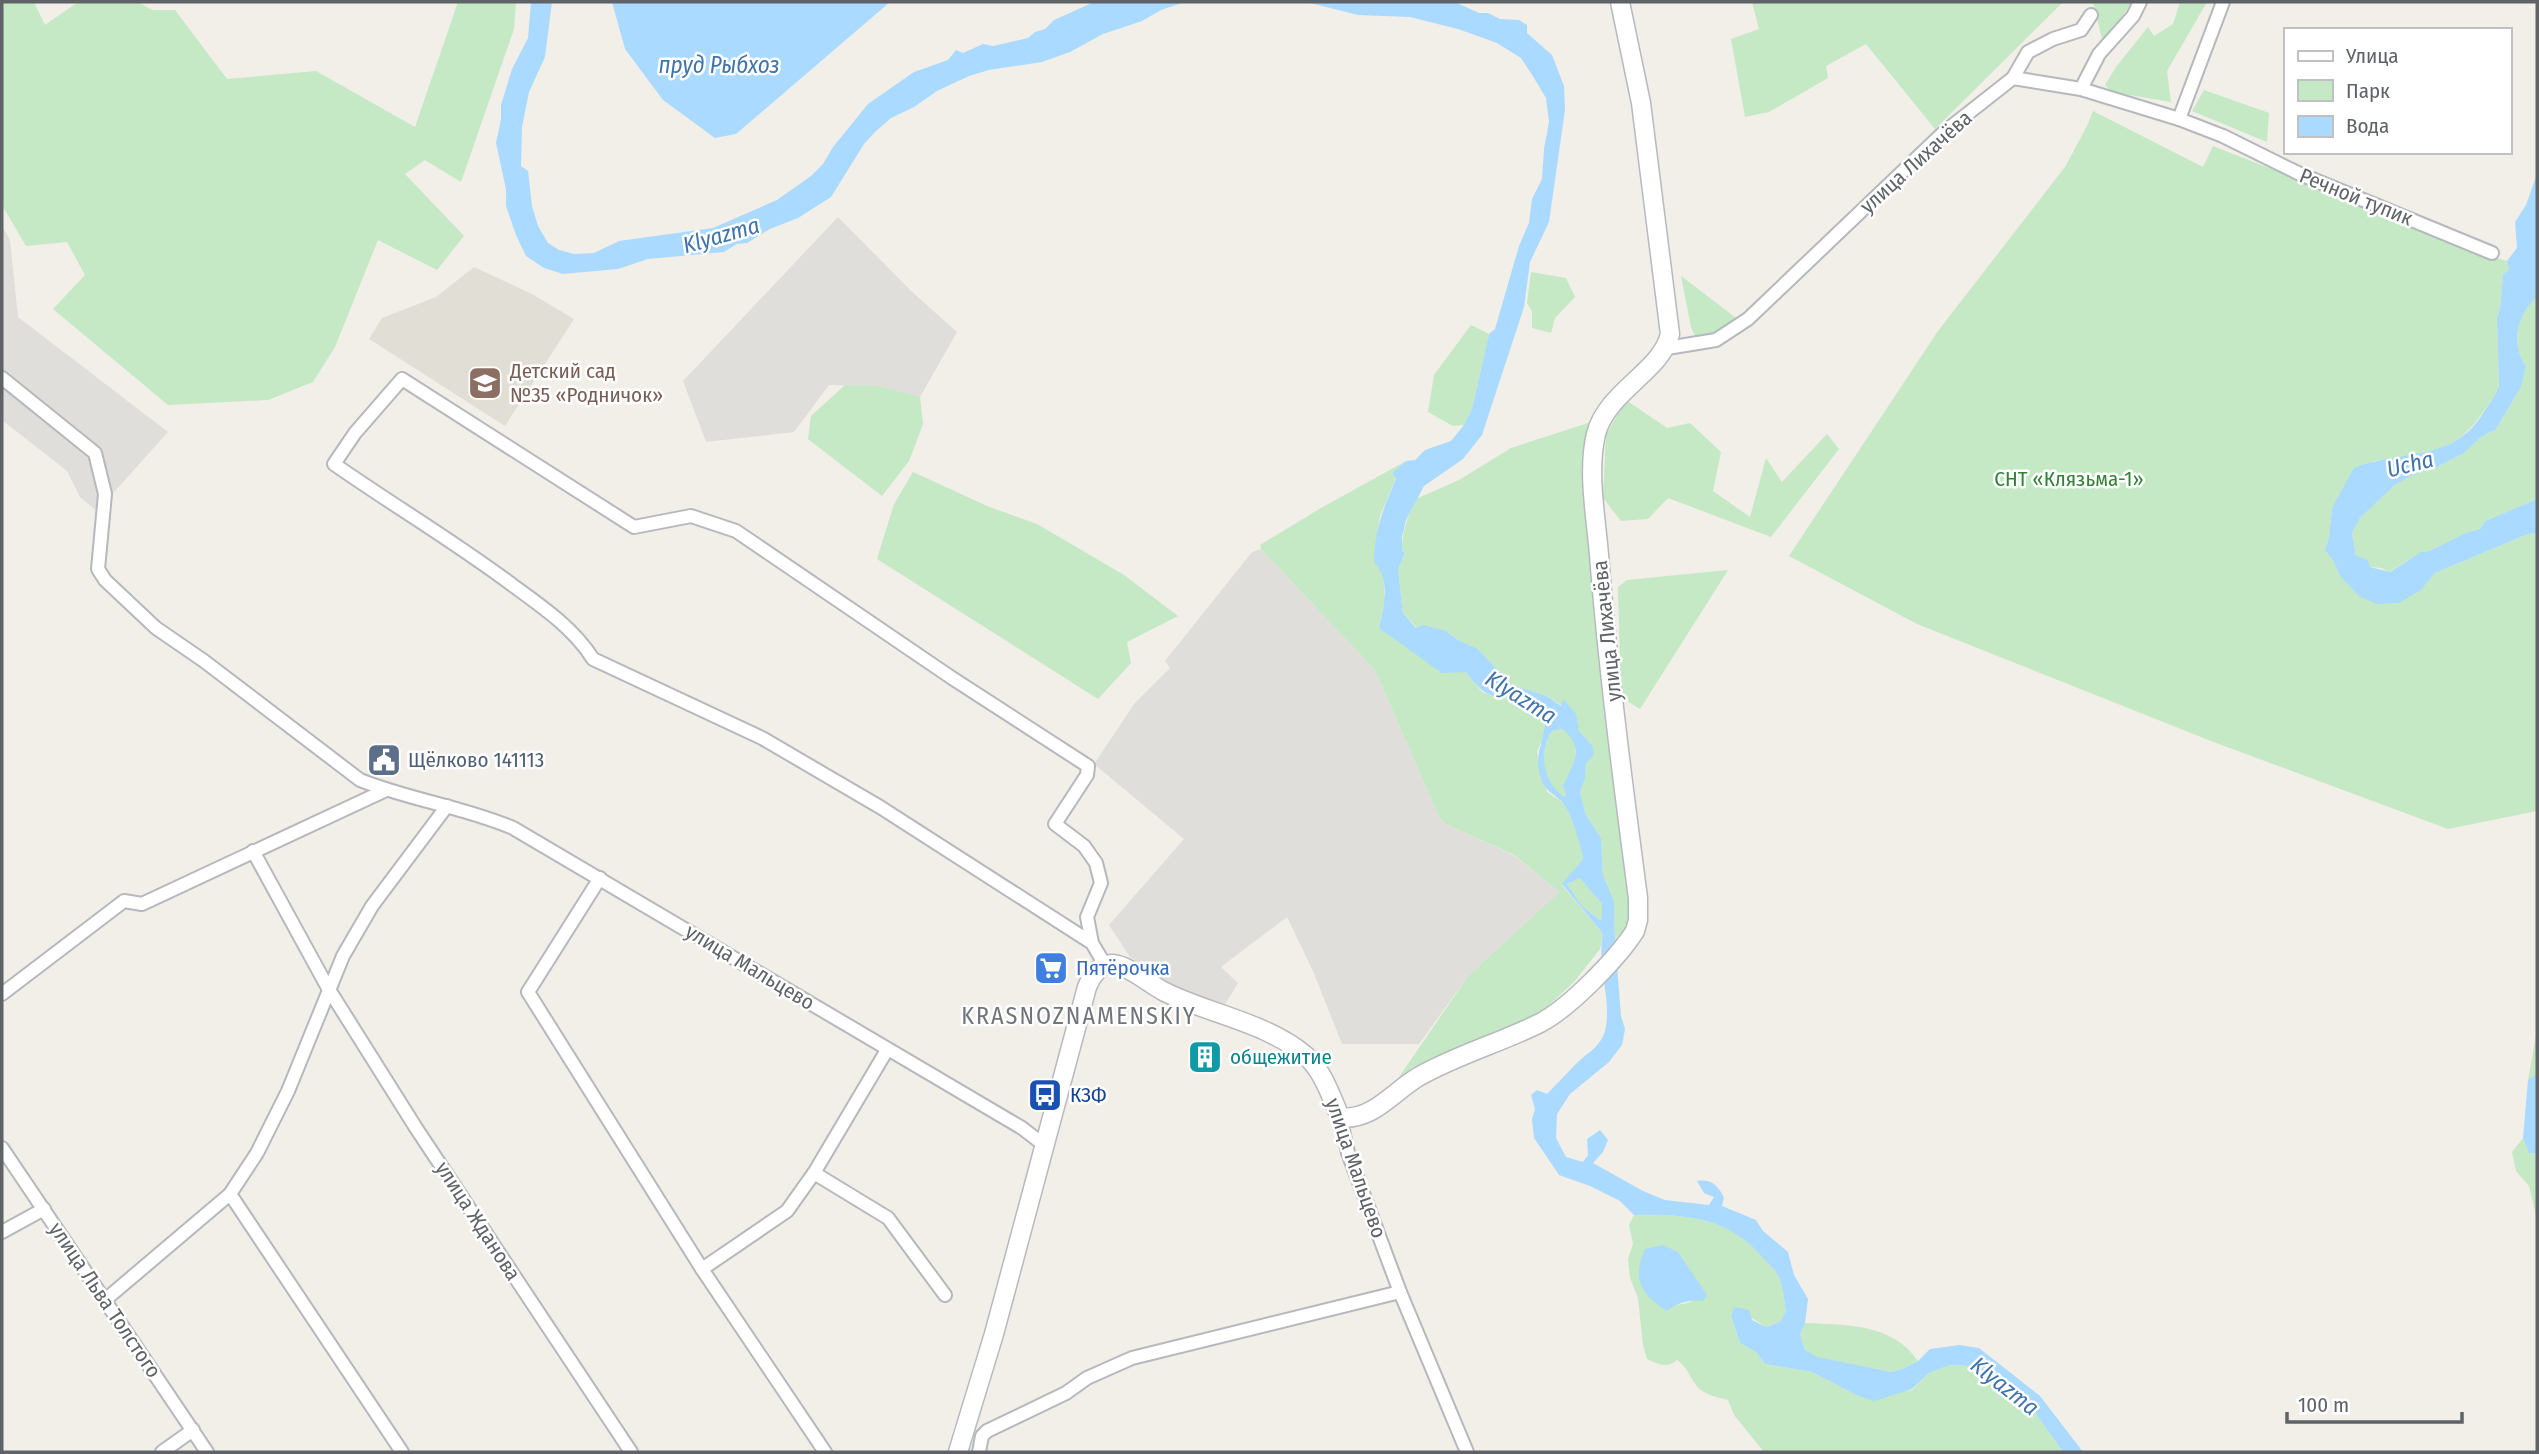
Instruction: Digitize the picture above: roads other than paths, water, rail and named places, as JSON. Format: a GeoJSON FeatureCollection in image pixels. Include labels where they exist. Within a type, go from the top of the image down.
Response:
{"type":"FeatureCollection","features":[{"type":"Feature","properties":{"kind":"street"},"geometry":{"type":"LineString","coordinates":[[1620,2],[1641,103],[1670,318],[1667,348]]}},
{"type":"Feature","properties":{"kind":"street"},"geometry":{"type":"LineString","coordinates":[[2081,89],[2099,54],[2133,16],[2140,2]]}},
{"type":"Feature","properties":{"kind":"street"},"geometry":{"type":"LineString","coordinates":[[2179,119],[2223,2]]}},
{"type":"Feature","properties":{"kind":"street","name":"улица Лихачёва"},"geometry":{"type":"LineString","coordinates":[[1340,1117],[1353,1119],[1377,1108],[1418,1077],[1542,1022],[1584,988],[1630,939],[1637,925],[1638,898],[1601,578],[1593,455],[1604,414],[1667,348],[1716,340],[1748,319],[1942,133],[2013,78],[2028,52],[2053,39],[2081,30],[2091,15]]}},
{"type":"Feature","properties":{"kind":"street","name":"Речной тупик"},"geometry":{"type":"LineString","coordinates":[[2013,78],[2081,89],[2179,119],[2222,136],[2300,174],[2492,253]]}},
{"type":"Feature","properties":{"kind":"street","name":"улица Мальцево"},"geometry":{"type":"LineString","coordinates":[[2,378],[95,453],[104,494],[98,569],[105,580],[156,628],[204,661],[360,780],[386,790],[484,815],[513,828],[1022,1128],[1044,1145]]}},
{"type":"Feature","properties":{"kind":"street"},"geometry":{"type":"LineString","coordinates":[[958,1452],[974,1433],[1044,1145],[1087,987],[1092,975],[1105,965],[1092,943],[1087,917],[1101,883],[1096,863],[1084,846],[1055,824],[1087,775],[1088,766],[952,678],[737,531],[691,516],[634,527],[402,379],[355,433],[334,464],[489,567],[549,612],[582,642],[593,659],[762,738],[880,807],[1092,943]]}},
{"type":"Feature","properties":{"kind":"street"},"geometry":{"type":"LineString","coordinates":[[2,994],[124,901],[142,904],[386,790]]}},
{"type":"Feature","properties":{"kind":"street"},"geometry":{"type":"LineString","coordinates":[[105,1300],[230,1194],[257,1153],[288,1091],[343,956],[372,906],[447,806]]}},
{"type":"Feature","properties":{"kind":"street","name":"улица Жданова"},"geometry":{"type":"LineString","coordinates":[[253,851],[328,988],[416,1128],[631,1452]]}},
{"type":"Feature","properties":{"kind":"street"},"geometry":{"type":"LineString","coordinates":[[600,878],[528,992],[702,1269],[825,1452]]}},
{"type":"Feature","properties":{"kind":"street","name":"улица Мальцево"},"geometry":{"type":"LineString","coordinates":[[1105,965],[1122,967],[1165,992],[1264,1030],[1307,1056],[1324,1080],[1340,1117],[1348,1153],[1400,1292],[1467,1452]]}},
{"type":"Feature","properties":{"kind":"street"},"geometry":{"type":"LineString","coordinates":[[702,1269],[787,1211],[814,1173],[887,1050]]}},
{"type":"Feature","properties":{"kind":"street","name":"улица Льва Толстого"},"geometry":{"type":"LineString","coordinates":[[2,1148],[206,1452]]}},
{"type":"Feature","properties":{"kind":"street"},"geometry":{"type":"LineString","coordinates":[[814,1173],[888,1218],[945,1295]]}},
{"type":"Feature","properties":{"kind":"street"},"geometry":{"type":"LineString","coordinates":[[230,1194],[402,1452]]}},
{"type":"Feature","properties":{"kind":"street"},"geometry":{"type":"LineString","coordinates":[[2,1232],[44,1209]]}},
{"type":"Feature","properties":{"kind":"street"},"geometry":{"type":"LineString","coordinates":[[974,1433],[987,1431],[1066,1393],[1087,1378],[1132,1359],[1400,1292]]}},
{"type":"Feature","properties":{"kind":"street"},"geometry":{"type":"LineString","coordinates":[[162,1452],[193,1430]]}},
{"type":"Feature","properties":{"kind":"street"},"geometry":{"type":"LineString","coordinates":[[974,1433],[979,1452]]}},
{"type":"Feature","properties":{"kind":"water","name":"Klyazma"},"geometry":{"type":"Polygon","coordinates":[[[531,2],[552,2],[545,57],[529,92],[522,127],[521,166],[528,171],[532,206],[538,226],[548,243],[559,250],[574,254],[594,253],[619,241],[713,228],[777,200],[823,164],[833,147],[868,104],[914,72],[948,60],[956,50],[963,53],[983,44],[993,46],[1028,38],[1045,29],[1054,20],[1094,2],[1185,2],[1103,34],[1070,52],[1042,62],[989,70],[937,91],[914,107],[891,118],[875,132],[864,144],[831,197],[798,218],[770,229],[747,243],[737,244],[724,252],[648,259],[618,269],[563,274],[544,268],[526,256],[506,206],[506,189],[496,143],[501,105],[512,69],[528,38],[531,2]]]}},
{"type":"Feature","properties":{"kind":"water","name":"пруд Рыбхоз"},"geometry":{"type":"Polygon","coordinates":[[[612,2],[890,2],[736,134],[715,138],[663,100],[625,49],[612,2]]]}},
{"type":"Feature","properties":{"kind":"water","name":"Klyazma"},"geometry":{"type":"Polygon","coordinates":[[[1306,2],[1455,2],[1500,19],[1519,20],[1527,25],[1527,33],[1552,55],[1564,86],[1565,110],[1549,222],[1530,262],[1524,307],[1482,435],[1463,459],[1424,486],[1406,520],[1402,537],[1402,550],[1405,553],[1398,569],[1403,613],[1416,628],[1423,625],[1446,631],[1478,649],[1517,687],[1545,695],[1561,706],[1563,699],[1576,714],[1579,731],[1592,745],[1594,755],[1586,763],[1585,779],[1580,792],[1586,815],[1601,838],[1603,875],[1614,901],[1621,1016],[1625,1029],[1622,1045],[1609,1062],[1570,1094],[1557,1114],[1556,1138],[1566,1157],[1583,1162],[1588,1155],[1587,1139],[1600,1130],[1608,1140],[1603,1152],[1593,1163],[1665,1200],[1709,1205],[1714,1197],[1704,1193],[1697,1181],[1710,1182],[1717,1186],[1724,1198],[1722,1206],[1756,1220],[1763,1231],[1788,1252],[1794,1275],[1808,1299],[1805,1323],[1800,1334],[1805,1350],[1817,1357],[1891,1372],[1918,1361],[1930,1349],[1959,1345],[1979,1348],[2040,1396],[2083,1452],[2063,1452],[2034,1411],[1965,1365],[1950,1365],[1929,1373],[1912,1389],[1874,1401],[1856,1395],[1812,1372],[1765,1364],[1756,1352],[1740,1343],[1731,1316],[1734,1307],[1749,1310],[1752,1320],[1766,1327],[1780,1322],[1786,1311],[1777,1274],[1750,1244],[1720,1226],[1688,1217],[1634,1215],[1620,1201],[1559,1175],[1534,1138],[1532,1119],[1535,1109],[1531,1095],[1537,1090],[1547,1094],[1599,1043],[1607,1023],[1601,946],[1603,934],[1562,884],[1583,859],[1580,847],[1566,807],[1547,789],[1540,775],[1539,754],[1545,722],[1517,698],[1487,694],[1466,672],[1442,673],[1379,628],[1384,585],[1383,577],[1374,562],[1380,519],[1396,479],[1392,473],[1406,461],[1415,460],[1425,450],[1451,441],[1472,409],[1489,334],[1495,329],[1519,246],[1529,223],[1532,199],[1542,179],[1549,122],[1546,98],[1521,58],[1497,43],[1458,29],[1410,17],[1358,15],[1306,2]],[[1562,729],[1552,731],[1544,758],[1551,783],[1564,797],[1566,794],[1563,786],[1576,749],[1574,742],[1562,729]],[[1580,878],[1567,884],[1582,906],[1600,920],[1602,904],[1580,878]]]}},
{"type":"Feature","properties":{"kind":"water","name":"Ucha"},"geometry":{"type":"Polygon","coordinates":[[[2537,174],[2537,297],[2525,312],[2518,330],[2518,348],[2526,366],[2521,387],[2496,429],[2480,438],[2464,453],[2396,484],[2360,518],[2352,533],[2356,556],[2368,560],[2370,567],[2390,572],[2421,552],[2480,529],[2485,521],[2537,499],[2537,533],[2528,534],[2435,573],[2421,590],[2399,603],[2377,604],[2359,596],[2340,576],[2325,550],[2332,508],[2354,468],[2440,448],[2456,441],[2470,430],[2482,415],[2499,386],[2497,318],[2503,274],[2509,270],[2507,261],[2517,248],[2515,222],[2526,205],[2537,174]]]}},
{"type":"Feature","properties":{"kind":"water"},"geometry":{"type":"Polygon","coordinates":[[[2537,1074],[2537,1154],[2529,1153],[2523,1138],[2528,1080],[2537,1074]]]}},
{"type":"Feature","properties":{"kind":"water"},"geometry":{"type":"Polygon","coordinates":[[[1663,1245],[1678,1252],[1707,1295],[1703,1301],[1684,1302],[1667,1311],[1645,1292],[1639,1277],[1641,1259],[1645,1249],[1663,1245]]]}},
{"type":"Feature","properties":{"kind":"place","name":"Детский сад №35 «Родничок»"},"geometry":{"type":"Point","coordinates":[485,383]}},
{"type":"Feature","properties":{"kind":"place","name":"Щёлково 141113"},"geometry":{"type":"Point","coordinates":[384,760]}},
{"type":"Feature","properties":{"kind":"place","name":"Пятёрочка"},"geometry":{"type":"Point","coordinates":[1051,968]}},
{"type":"Feature","properties":{"kind":"place","name":"общежитие"},"geometry":{"type":"Point","coordinates":[1205,1057]}},
{"type":"Feature","properties":{"kind":"place","name":"КЗФ"},"geometry":{"type":"Point","coordinates":[1045,1095]}},
{"type":"Feature","properties":{"kind":"district","name":"KRASNOZNAMENSKIY"},"geometry":{"type":"Point","coordinates":[1079,1016]}},
{"type":"Feature","properties":{"kind":"park label","name":"СНТ «Клязьма-1»"},"geometry":{"type":"Point","coordinates":[2069,479]}}]}
